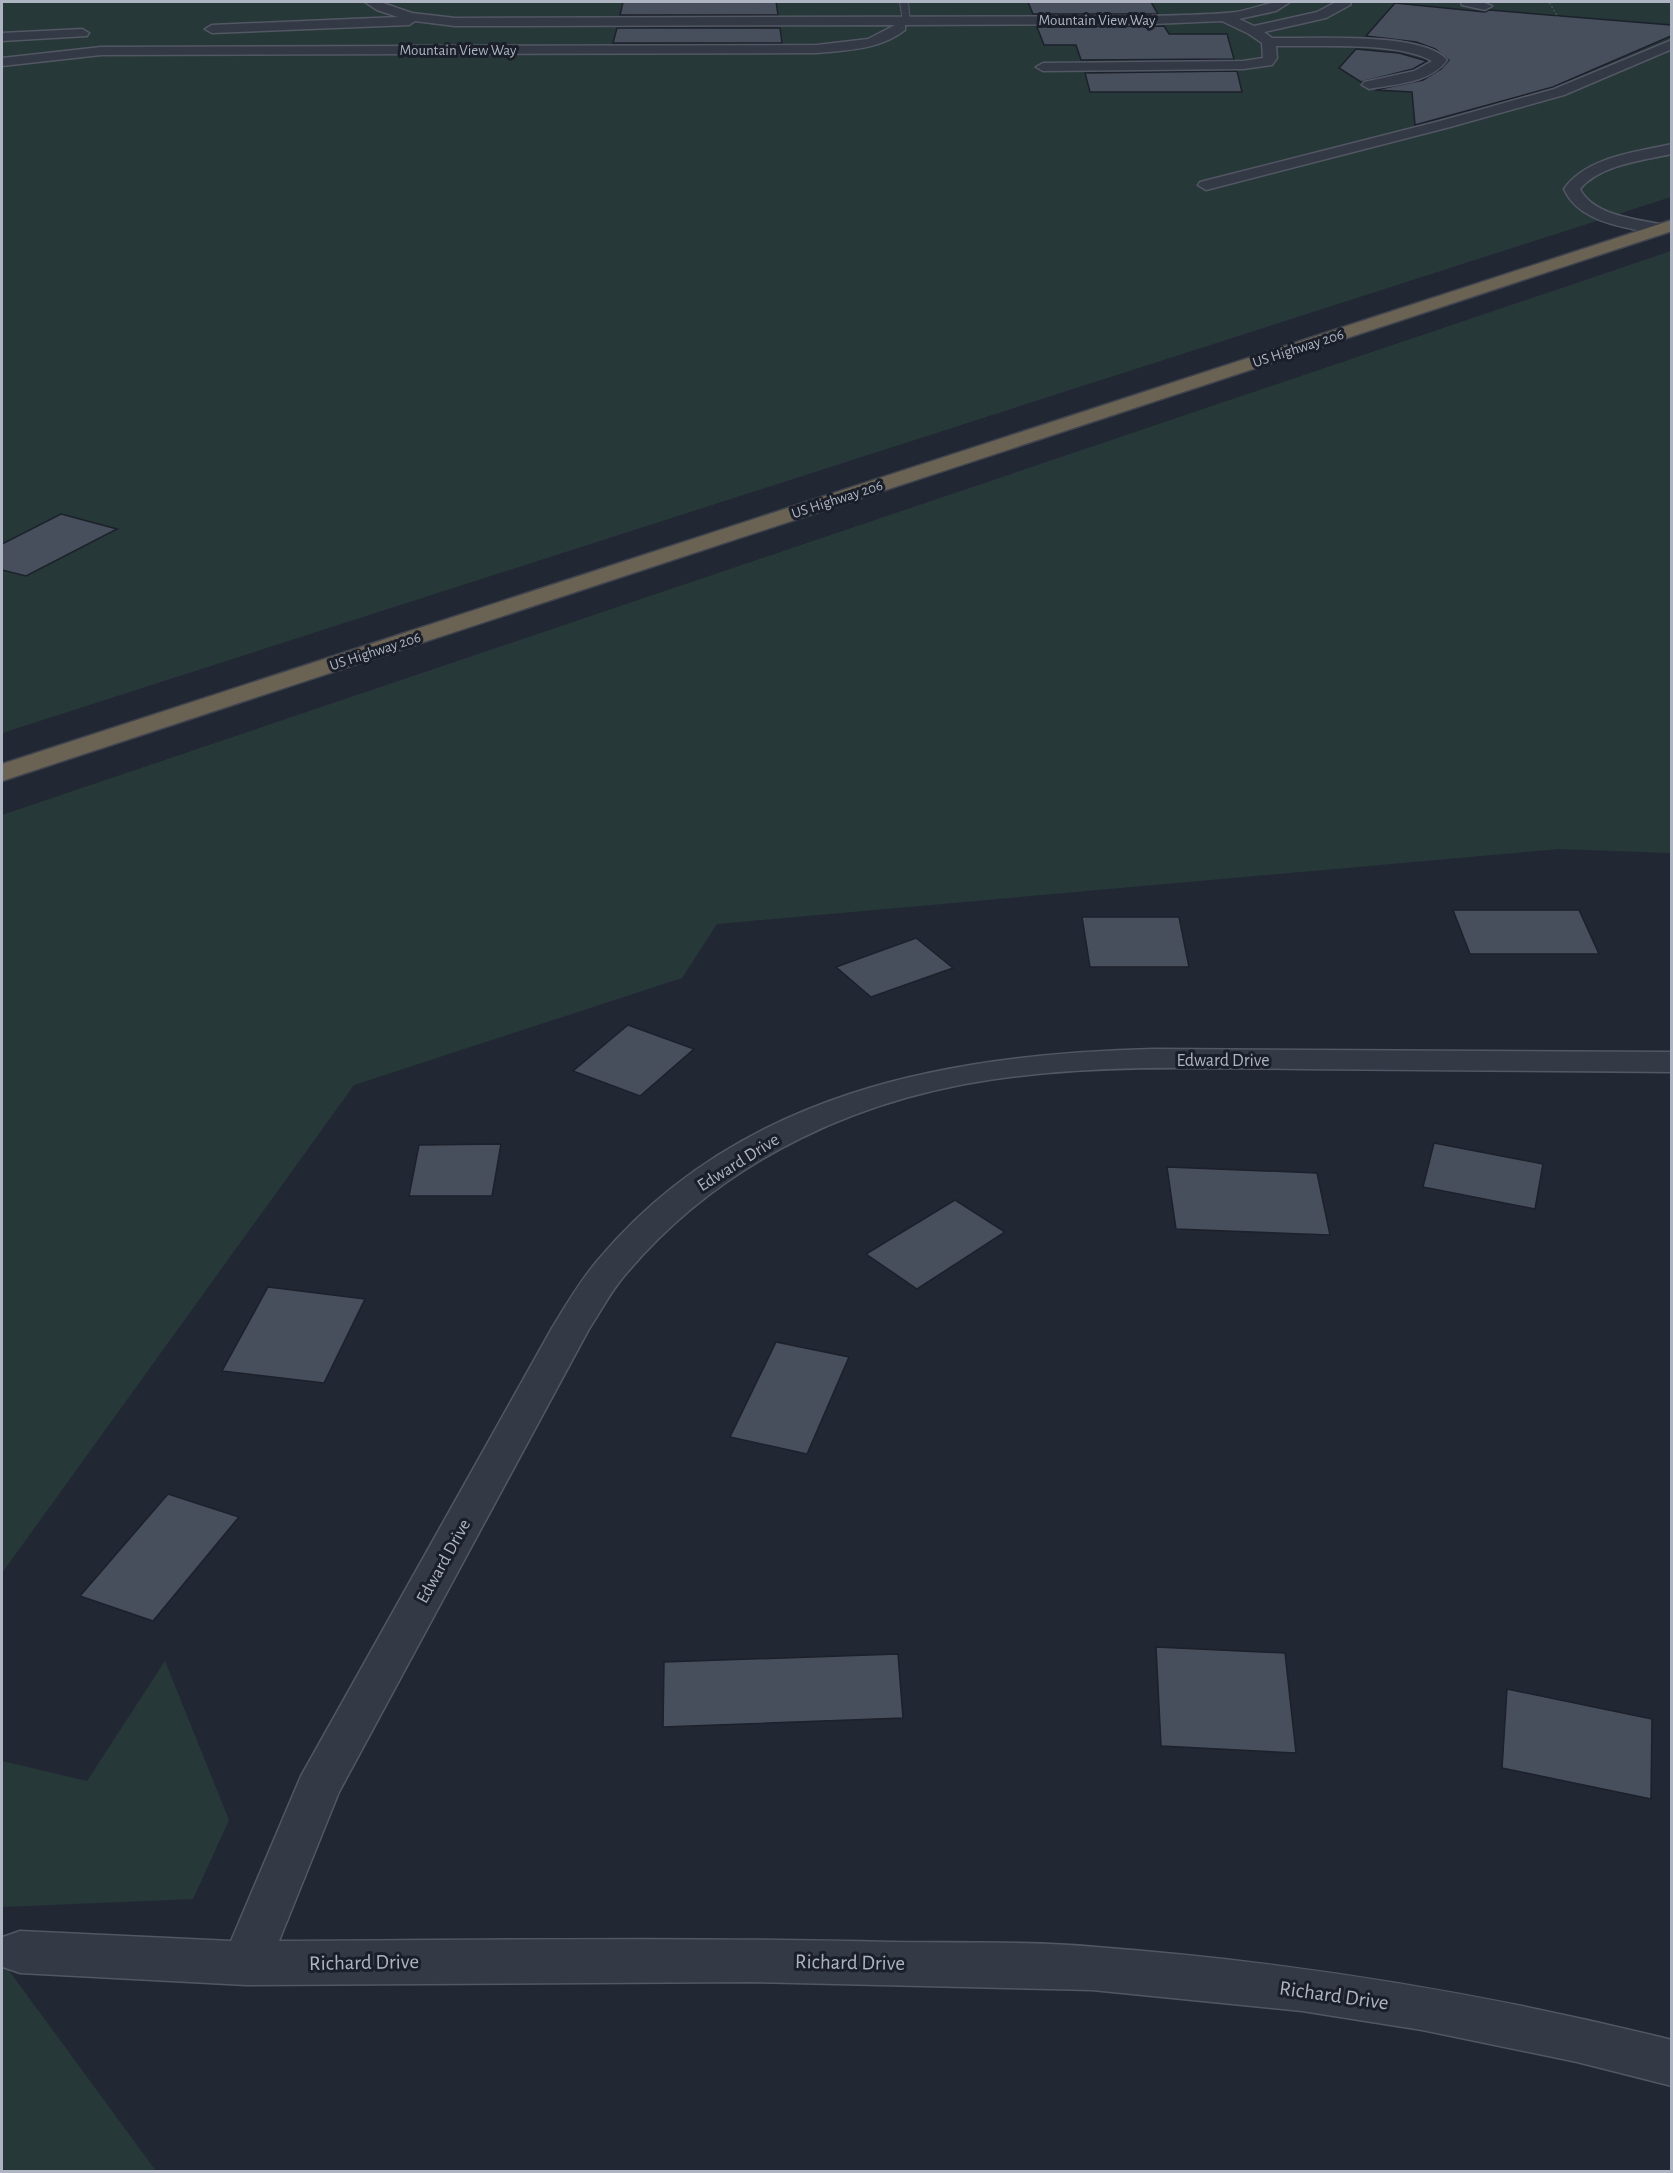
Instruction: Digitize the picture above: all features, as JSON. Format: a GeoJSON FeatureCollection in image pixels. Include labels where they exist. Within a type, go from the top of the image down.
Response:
{"type":"FeatureCollection","features":[{"type":"Feature","properties":{"kind":"highway","name":"US Highway 206"},"geometry":{"type":"LineString","coordinates":[[2,773],[1664,227]]}},
{"type":"Feature","properties":{"kind":"street","name":"Mountain View Way"},"geometry":{"type":"LineString","coordinates":[[371,2],[389,11],[423,20]]}},
{"type":"Feature","properties":{"kind":"street","name":"Mountain View Way"},"geometry":{"type":"LineString","coordinates":[[196,29],[372,24],[423,20],[456,22],[600,17],[907,21],[1152,20],[1254,12],[1284,2]]}},
{"type":"Feature","properties":{"kind":"street"},"geometry":{"type":"LineString","coordinates":[[1252,30],[1321,15],[1345,2]]}},
{"type":"Feature","properties":{"kind":"street"},"geometry":{"type":"LineString","coordinates":[[1467,2],[1485,6]]}},
{"type":"Feature","properties":{"kind":"street"},"geometry":{"type":"LineString","coordinates":[[1043,67],[1243,65],[1267,62],[1270,58],[1265,46],[1252,30],[1222,16]]}},
{"type":"Feature","properties":{"kind":"street","name":"Mountain View Way"},"geometry":{"type":"LineString","coordinates":[[2,62],[101,51],[817,49],[872,43],[886,39],[907,21]]}},
{"type":"Feature","properties":{"kind":"street"},"geometry":{"type":"LineString","coordinates":[[2,37],[95,33]]}},
{"type":"Feature","properties":{"kind":"street"},"geometry":{"type":"LineString","coordinates":[[1265,46],[1389,44],[1408,46],[1431,53],[1440,60],[1438,66],[1426,72],[1369,85]]}},
{"type":"Feature","properties":{"kind":"street"},"geometry":{"type":"LineString","coordinates":[[1206,185],[1445,124],[1559,92],[1671,44]]}},
{"type":"Feature","properties":{"kind":"street"},"geometry":{"type":"LineString","coordinates":[[1664,227],[1603,214],[1575,198],[1572,189],[1578,180],[1607,167],[1671,149]]}},
{"type":"Feature","properties":{"kind":"street","name":"Edward Drive"},"geometry":{"type":"LineString","coordinates":[[246,1963],[317,1789],[571,1328],[611,1268],[677,1202],[723,1167],[761,1143],[818,1118],[878,1096],[934,1080],[1017,1066],[1143,1060],[1671,1062]]}},
{"type":"Feature","properties":{"kind":"street","name":"Richard Drive"},"geometry":{"type":"LineString","coordinates":[[20,1952],[246,1963],[751,1960],[1092,1968],[1302,1989],[1422,2008],[1577,2038],[1671,2063]]}},
{"type":"Feature","properties":{"kind":"lane"},"geometry":{"type":"LineString","coordinates":[[904,2],[907,21]]}},
{"type":"Feature","properties":{"kind":"path"},"geometry":{"type":"LineString","coordinates":[[1545,22],[1556,23],[1558,17],[1549,2]]}},
{"type":"Feature","properties":{"kind":"shaded area"},"geometry":{"type":"Polygon","coordinates":[[[2,2],[1671,2],[1671,197],[2,733],[2,2]]]}},
{"type":"Feature","properties":{"kind":"shaded area"},"geometry":{"type":"Polygon","coordinates":[[[1671,251],[1671,853],[1559,849],[717,924],[682,978],[354,1085],[2,1573],[2,815],[1671,251]]]}},
{"type":"Feature","properties":{"kind":"shaded area"},"geometry":{"type":"Polygon","coordinates":[[[165,1661],[229,1820],[193,1899],[2,1907],[2,1761],[87,1781],[165,1661]]]}},
{"type":"Feature","properties":{"kind":"shaded area"},"geometry":{"type":"Polygon","coordinates":[[[2,1961],[156,2171],[2,2171],[2,1961]]]}},
{"type":"Feature","properties":{"kind":"building"},"geometry":{"type":"Polygon","coordinates":[[[623,2],[776,2],[778,15],[620,15],[623,2]]]}},
{"type":"Feature","properties":{"kind":"building"},"geometry":{"type":"Polygon","coordinates":[[[1028,2],[1151,2],[1158,14],[1033,14],[1028,2]]]}},
{"type":"Feature","properties":{"kind":"building"},"geometry":{"type":"Polygon","coordinates":[[[1395,3],[1485,12],[1489,10],[1671,25],[1671,36],[1553,87],[1415,125],[1412,92],[1375,90],[1423,80],[1441,69],[1449,60],[1435,49],[1416,42],[1366,36],[1395,3]]]}},
{"type":"Feature","properties":{"kind":"building"},"geometry":{"type":"Polygon","coordinates":[[[1164,26],[1169,34],[1227,34],[1234,59],[1081,60],[1076,45],[1044,45],[1037,27],[1164,26]]]}},
{"type":"Feature","properties":{"kind":"building"},"geometry":{"type":"Polygon","coordinates":[[[617,28],[780,28],[782,43],[613,43],[617,28]]]}},
{"type":"Feature","properties":{"kind":"building"},"geometry":{"type":"Polygon","coordinates":[[[1356,49],[1399,53],[1427,61],[1413,69],[1361,82],[1339,68],[1356,49]]]}},
{"type":"Feature","properties":{"kind":"building"},"geometry":{"type":"Polygon","coordinates":[[[1237,71],[1242,92],[1090,92],[1085,73],[1237,71]]]}},
{"type":"Feature","properties":{"kind":"building"},"geometry":{"type":"Polygon","coordinates":[[[61,514],[117,529],[26,576],[2,570],[2,544],[61,514]]]}},
{"type":"Feature","properties":{"kind":"building"},"geometry":{"type":"Polygon","coordinates":[[[1453,910],[1579,910],[1599,954],[1470,954],[1453,910]]]}},
{"type":"Feature","properties":{"kind":"building"},"geometry":{"type":"Polygon","coordinates":[[[1082,917],[1179,917],[1189,967],[1090,967],[1082,917]]]}},
{"type":"Feature","properties":{"kind":"building"},"geometry":{"type":"Polygon","coordinates":[[[916,938],[953,968],[871,997],[836,967],[916,938]]]}},
{"type":"Feature","properties":{"kind":"building"},"geometry":{"type":"Polygon","coordinates":[[[628,1025],[694,1049],[640,1096],[573,1071],[628,1025]]]}},
{"type":"Feature","properties":{"kind":"building"},"geometry":{"type":"Polygon","coordinates":[[[1434,1143],[1543,1164],[1535,1209],[1423,1187],[1434,1143]]]}},
{"type":"Feature","properties":{"kind":"building"},"geometry":{"type":"Polygon","coordinates":[[[501,1144],[492,1196],[409,1196],[419,1145],[501,1144]]]}},
{"type":"Feature","properties":{"kind":"building"},"geometry":{"type":"Polygon","coordinates":[[[1167,1167],[1317,1173],[1330,1235],[1176,1229],[1167,1167]]]}},
{"type":"Feature","properties":{"kind":"building"},"geometry":{"type":"Polygon","coordinates":[[[955,1200],[1005,1232],[917,1289],[866,1254],[955,1200]]]}},
{"type":"Feature","properties":{"kind":"building"},"geometry":{"type":"Polygon","coordinates":[[[268,1287],[365,1299],[324,1383],[222,1371],[268,1287]]]}},
{"type":"Feature","properties":{"kind":"building"},"geometry":{"type":"Polygon","coordinates":[[[776,1342],[849,1357],[807,1454],[730,1437],[776,1342]]]}},
{"type":"Feature","properties":{"kind":"building"},"geometry":{"type":"Polygon","coordinates":[[[168,1494],[239,1517],[153,1621],[80,1596],[168,1494]]]}},
{"type":"Feature","properties":{"kind":"building"},"geometry":{"type":"Polygon","coordinates":[[[1156,1647],[1285,1653],[1296,1753],[1161,1746],[1156,1647]]]}},
{"type":"Feature","properties":{"kind":"building"},"geometry":{"type":"Polygon","coordinates":[[[898,1654],[903,1718],[663,1727],[664,1662],[898,1654]]]}},
{"type":"Feature","properties":{"kind":"building"},"geometry":{"type":"Polygon","coordinates":[[[1507,1689],[1652,1719],[1651,1799],[1502,1768],[1507,1689]]]}}]}
